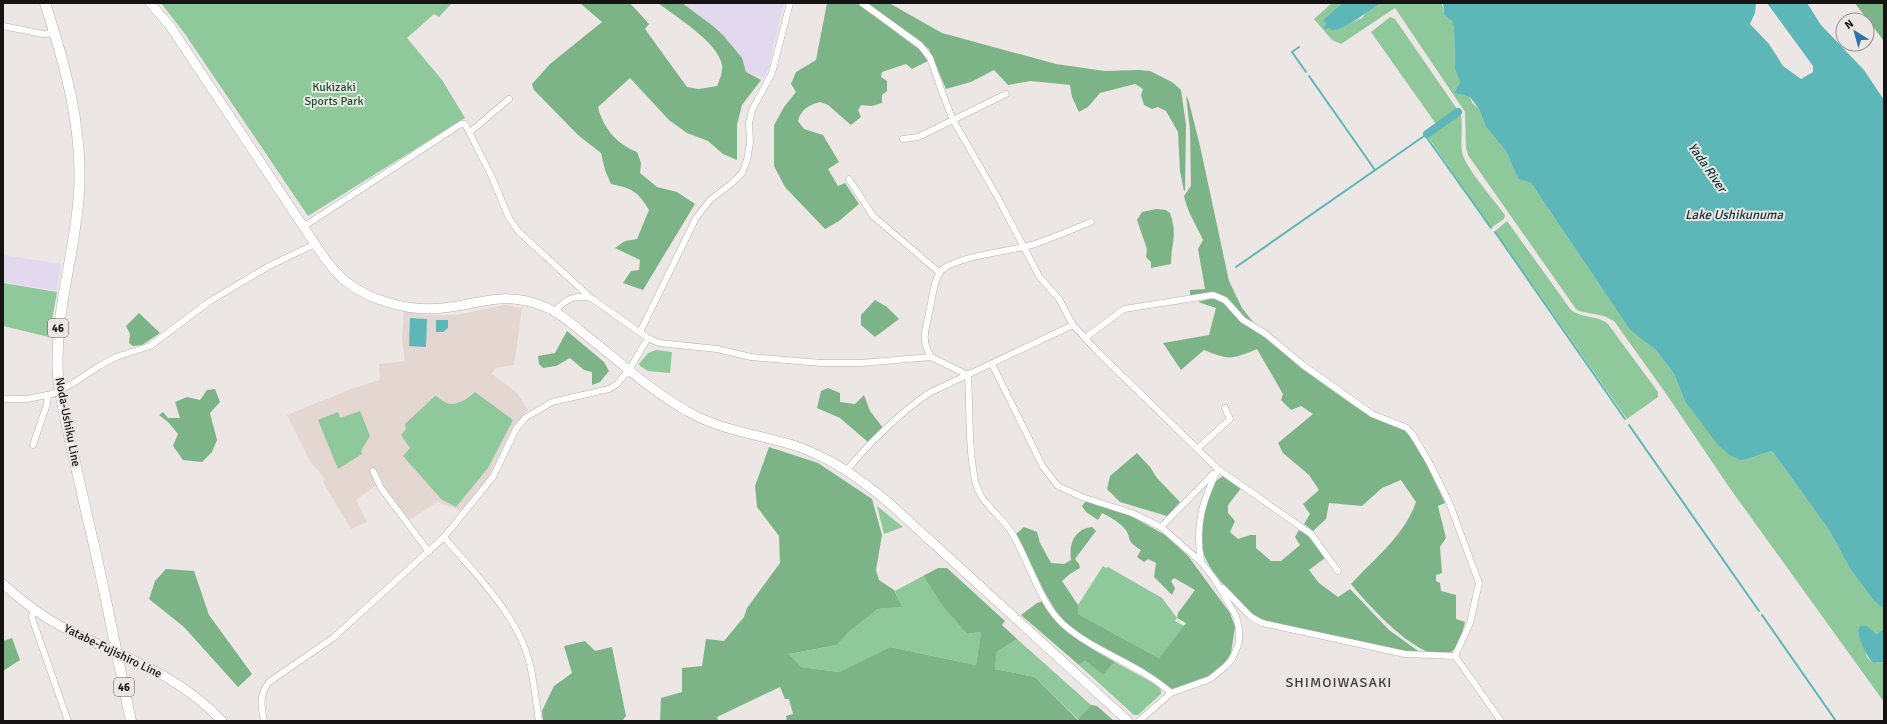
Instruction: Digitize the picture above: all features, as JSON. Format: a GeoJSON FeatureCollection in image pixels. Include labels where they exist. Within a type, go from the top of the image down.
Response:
{"type":"FeatureCollection","features":[{"type":"Feature","properties":{"kind":"main road","name":"Noda-Ushiku Line"},"geometry":{"type":"LineString","coordinates":[[45,3],[71,90],[79,159],[79,193],[76,225],[57,340],[60,391],[132,721]]}},
{"type":"Feature","properties":{"kind":"street"},"geometry":{"type":"LineString","coordinates":[[150,3],[170,26],[303,227],[336,272],[345,281],[360,291],[386,302],[421,308],[442,308],[505,298],[531,302],[555,311],[665,397],[700,418],[732,430],[810,451],[847,470],[888,502],[1128,721]]}},
{"type":"Feature","properties":{"kind":"street"},"geometry":{"type":"LineString","coordinates":[[640,332],[696,218],[710,200],[742,173],[747,160],[750,143],[749,123],[752,110],[772,73],[790,3]]}},
{"type":"Feature","properties":{"kind":"street"},"geometry":{"type":"LineString","coordinates":[[862,3],[926,51],[953,120],[1039,276],[1059,299],[1073,325],[1218,469],[1311,534],[1338,571]]}},
{"type":"Feature","properties":{"kind":"street"},"geometry":{"type":"LineString","coordinates":[[3,26],[43,34],[55,34]]}},
{"type":"Feature","properties":{"kind":"street"},"geometry":{"type":"LineString","coordinates":[[902,139],[918,137],[1006,94]]}},
{"type":"Feature","properties":{"kind":"street"},"geometry":{"type":"LineString","coordinates":[[470,132],[509,99]]}},
{"type":"Feature","properties":{"kind":"street"},"geometry":{"type":"LineString","coordinates":[[303,227],[461,124],[464,124],[470,132],[509,218],[519,232],[591,298],[648,338],[659,343],[702,347],[751,357],[784,360],[861,363],[931,357],[968,375]]}},
{"type":"Feature","properties":{"kind":"street"},"geometry":{"type":"LineString","coordinates":[[850,179],[873,216],[940,273]]}},
{"type":"Feature","properties":{"kind":"street"},"geometry":{"type":"LineString","coordinates":[[931,357],[924,345],[926,330],[940,273],[944,268],[955,263],[1023,246],[1091,222]]}},
{"type":"Feature","properties":{"kind":"street"},"geometry":{"type":"LineString","coordinates":[[3,400],[27,399],[60,391],[116,357],[150,346],[210,301],[269,266],[315,244]]}},
{"type":"Feature","properties":{"kind":"street"},"geometry":{"type":"LineString","coordinates":[[1085,338],[1124,309],[1213,295],[1225,300],[1243,320],[1266,334],[1303,365],[1372,414],[1407,428],[1422,448],[1449,502],[1479,583],[1470,623],[1455,656]]}},
{"type":"Feature","properties":{"kind":"street"},"geometry":{"type":"LineString","coordinates":[[555,311],[569,298],[584,296],[591,298]]}},
{"type":"Feature","properties":{"kind":"street"},"geometry":{"type":"LineString","coordinates":[[847,470],[859,456],[918,401],[929,393],[1073,325]]}},
{"type":"Feature","properties":{"kind":"street"},"geometry":{"type":"LineString","coordinates":[[264,721],[261,697],[269,682],[333,638],[444,537],[493,477],[516,429],[525,418],[552,402],[609,389],[617,384],[629,370],[648,338]]}},
{"type":"Feature","properties":{"kind":"street"},"geometry":{"type":"LineString","coordinates":[[992,364],[1043,467],[1058,486],[1082,498],[1132,513],[1161,527],[1201,562],[1215,580],[1251,617],[1262,623],[1405,654],[1455,656]]}},
{"type":"Feature","properties":{"kind":"street"},"geometry":{"type":"LineString","coordinates":[[968,375],[973,470],[977,486],[988,505],[1004,521],[1015,538],[1052,611],[1062,624],[1079,637],[1144,672],[1171,693]]}},
{"type":"Feature","properties":{"kind":"street"},"geometry":{"type":"LineString","coordinates":[[33,445],[47,404],[48,395]]}},
{"type":"Feature","properties":{"kind":"street"},"geometry":{"type":"LineString","coordinates":[[1198,448],[1230,419],[1225,408]]}},
{"type":"Feature","properties":{"kind":"street"},"geometry":{"type":"LineString","coordinates":[[1161,527],[1218,469]]}},
{"type":"Feature","properties":{"kind":"street"},"geometry":{"type":"LineString","coordinates":[[1201,562],[1198,530],[1200,518],[1208,489],[1218,469]]}},
{"type":"Feature","properties":{"kind":"street"},"geometry":{"type":"LineString","coordinates":[[373,471],[381,488],[429,552]]}},
{"type":"Feature","properties":{"kind":"street"},"geometry":{"type":"LineString","coordinates":[[444,537],[493,596],[515,628],[529,663],[539,721]]}},
{"type":"Feature","properties":{"kind":"street"},"geometry":{"type":"LineString","coordinates":[[1139,721],[1171,693],[1210,679],[1226,666],[1236,651],[1240,636],[1236,616],[1215,580]]}},
{"type":"Feature","properties":{"kind":"street","name":"Yatabe-Fujishiro Line"},"geometry":{"type":"LineString","coordinates":[[3,584],[33,609],[67,629],[159,672],[174,681],[205,705],[218,720]]}},
{"type":"Feature","properties":{"kind":"street"},"geometry":{"type":"LineString","coordinates":[[33,609],[32,618],[68,721]]}},
{"type":"Feature","properties":{"kind":"street"},"geometry":{"type":"LineString","coordinates":[[1455,656],[1501,721]]}},
{"type":"Feature","properties":{"kind":"shaded area"},"geometry":{"type":"Polygon","coordinates":[[[682,3],[784,3],[769,66],[764,78],[746,72],[742,58],[723,35],[682,3]]]}},
{"type":"Feature","properties":{"kind":"shaded area"},"geometry":{"type":"Polygon","coordinates":[[[3,255],[61,264],[57,291],[3,282],[3,255]]]}},
{"type":"Feature","properties":{"kind":"shaded area"},"geometry":{"type":"Polygon","coordinates":[[[505,305],[522,308],[514,365],[495,368],[492,374],[516,392],[528,410],[512,429],[489,476],[461,511],[437,502],[408,521],[384,486],[374,467],[370,471],[378,484],[356,500],[367,522],[351,529],[323,482],[325,479],[310,461],[287,415],[354,388],[380,380],[379,364],[405,361],[402,339],[404,311],[425,315],[456,315],[505,305]]]}},
{"type":"Feature","properties":{"kind":"green space","name":"Kukizaki Sports Park"},"geometry":{"type":"Polygon","coordinates":[[[161,3],[452,3],[439,17],[434,14],[407,38],[442,80],[465,118],[308,216],[185,34],[161,3]]]}},
{"type":"Feature","properties":{"kind":"green space"},"geometry":{"type":"Polygon","coordinates":[[[580,3],[630,3],[649,24],[645,29],[687,87],[699,89],[717,86],[722,73],[722,65],[719,56],[705,39],[658,3],[682,3],[723,35],[742,58],[746,72],[761,80],[742,105],[737,125],[737,160],[723,154],[708,141],[687,133],[669,120],[630,78],[598,107],[603,122],[617,140],[623,145],[637,152],[641,163],[640,173],[657,187],[677,192],[695,204],[643,290],[623,283],[631,271],[639,270],[640,260],[615,248],[625,241],[637,239],[649,210],[641,198],[633,191],[611,184],[605,170],[601,153],[578,135],[534,90],[532,84],[550,64],[602,22],[580,3]]]}},
{"type":"Feature","properties":{"kind":"green space"},"geometry":{"type":"Polygon","coordinates":[[[827,3],[857,3],[920,50],[928,61],[912,69],[906,64],[882,72],[881,77],[887,81],[887,91],[882,95],[882,103],[872,106],[861,105],[858,110],[861,117],[851,125],[828,105],[820,102],[809,106],[801,113],[798,121],[804,129],[823,135],[839,162],[828,169],[838,186],[845,183],[859,204],[839,221],[825,229],[785,187],[774,166],[774,125],[784,107],[796,92],[791,84],[796,72],[816,60],[827,3]]]}},
{"type":"Feature","properties":{"kind":"green space"},"geometry":{"type":"Polygon","coordinates":[[[867,3],[889,3],[942,33],[1056,64],[1105,71],[1150,71],[1172,82],[1181,90],[1186,125],[1185,190],[1184,191],[1180,171],[1178,132],[1166,111],[1158,107],[1152,109],[1144,105],[1141,95],[1143,89],[1135,84],[1100,93],[1088,107],[1079,112],[1072,97],[1070,85],[1031,81],[1008,85],[994,70],[971,82],[946,89],[929,49],[867,3]]]}},
{"type":"Feature","properties":{"kind":"green space"},"geometry":{"type":"Polygon","coordinates":[[[1332,3],[1342,3],[1323,20],[1326,24],[1323,28],[1329,28],[1332,31],[1362,18],[1367,11],[1381,3],[1442,3],[1444,15],[1453,21],[1454,28],[1455,69],[1460,82],[1454,93],[1470,97],[1472,103],[1479,109],[1486,127],[1506,151],[1518,179],[1531,183],[1630,330],[1656,350],[1674,374],[1685,401],[1747,459],[1772,451],[1829,530],[1851,570],[1873,600],[1884,609],[1884,629],[1876,634],[1858,630],[1867,657],[1873,663],[1884,662],[1884,702],[1729,487],[1667,395],[1614,321],[1604,316],[1579,311],[1576,309],[1468,155],[1466,148],[1465,112],[1395,8],[1341,44],[1332,40],[1314,19],[1332,3]]]}},
{"type":"Feature","properties":{"kind":"green space"},"geometry":{"type":"Polygon","coordinates":[[[1855,3],[1884,3],[1884,41],[1875,29],[1875,12],[1862,12],[1855,3]]]}},
{"type":"Feature","properties":{"kind":"green space"},"geometry":{"type":"Polygon","coordinates":[[[1390,17],[1395,19],[1457,109],[1436,124],[1371,32],[1390,17]]]}},
{"type":"Feature","properties":{"kind":"green space"},"geometry":{"type":"Polygon","coordinates":[[[1186,95],[1200,146],[1229,281],[1242,308],[1256,326],[1245,320],[1229,300],[1222,295],[1212,292],[1190,296],[1190,290],[1205,289],[1198,249],[1203,240],[1190,214],[1184,196],[1191,186],[1190,130],[1186,95]]]}},
{"type":"Feature","properties":{"kind":"green space"},"geometry":{"type":"Polygon","coordinates":[[[1460,112],[1462,122],[1462,152],[1464,158],[1468,166],[1505,215],[1504,219],[1491,228],[1427,135],[1460,112]]]}},
{"type":"Feature","properties":{"kind":"green space"},"geometry":{"type":"Polygon","coordinates":[[[1156,209],[1166,210],[1170,213],[1174,228],[1174,239],[1171,264],[1151,268],[1151,262],[1146,257],[1147,249],[1137,220],[1142,212],[1156,209]]]}},
{"type":"Feature","properties":{"kind":"green space"},"geometry":{"type":"Polygon","coordinates":[[[1507,221],[1571,310],[1580,315],[1600,319],[1608,324],[1658,392],[1658,397],[1627,419],[1495,231],[1507,221]]]}},
{"type":"Feature","properties":{"kind":"green space"},"geometry":{"type":"Polygon","coordinates":[[[3,283],[57,292],[49,337],[3,326],[3,283]]]}},
{"type":"Feature","properties":{"kind":"green space"},"geometry":{"type":"Polygon","coordinates":[[[1213,298],[1226,304],[1241,322],[1267,339],[1301,368],[1353,405],[1374,418],[1406,431],[1423,457],[1445,503],[1438,506],[1446,538],[1440,547],[1442,573],[1436,575],[1436,581],[1440,583],[1441,591],[1456,595],[1456,619],[1465,622],[1462,634],[1454,650],[1439,654],[1426,651],[1411,643],[1382,618],[1351,584],[1388,546],[1404,526],[1411,514],[1416,502],[1401,480],[1382,488],[1362,506],[1329,503],[1326,519],[1313,531],[1304,524],[1310,514],[1303,504],[1319,490],[1309,475],[1283,453],[1278,443],[1313,414],[1301,406],[1291,410],[1281,400],[1283,394],[1257,349],[1235,357],[1219,356],[1204,350],[1181,370],[1163,343],[1209,335],[1216,308],[1198,302],[1213,298]]]}},
{"type":"Feature","properties":{"kind":"green space"},"geometry":{"type":"Polygon","coordinates":[[[875,300],[887,307],[899,319],[875,337],[861,325],[861,315],[875,300]]]}},
{"type":"Feature","properties":{"kind":"green space"},"geometry":{"type":"Polygon","coordinates":[[[139,313],[160,333],[142,345],[133,346],[129,343],[130,334],[126,326],[139,313]]]}},
{"type":"Feature","properties":{"kind":"green space"},"geometry":{"type":"Polygon","coordinates":[[[567,331],[604,362],[609,371],[600,382],[592,385],[592,372],[584,370],[570,358],[556,366],[543,368],[539,364],[538,356],[555,353],[567,331]]]}},
{"type":"Feature","properties":{"kind":"green space"},"geometry":{"type":"Polygon","coordinates":[[[656,350],[672,352],[670,373],[648,371],[640,366],[639,364],[648,353],[656,350]]]}},
{"type":"Feature","properties":{"kind":"green space"},"geometry":{"type":"Polygon","coordinates":[[[828,388],[840,393],[840,402],[855,404],[864,395],[870,411],[883,428],[868,442],[840,418],[817,408],[821,391],[828,388]]]}},
{"type":"Feature","properties":{"kind":"green space"},"geometry":{"type":"Polygon","coordinates":[[[215,389],[220,402],[210,413],[217,440],[212,452],[202,462],[183,460],[173,446],[178,434],[169,423],[159,415],[163,412],[168,418],[180,418],[175,402],[187,397],[200,400],[207,390],[215,389]]]}},
{"type":"Feature","properties":{"kind":"green space"},"geometry":{"type":"Polygon","coordinates":[[[475,392],[513,420],[488,468],[456,507],[441,499],[403,456],[410,448],[401,435],[406,429],[405,424],[435,396],[447,403],[456,404],[475,392]]]}},
{"type":"Feature","properties":{"kind":"green space"},"geometry":{"type":"Polygon","coordinates":[[[360,411],[370,436],[361,451],[362,454],[338,469],[318,420],[338,412],[340,418],[360,411]]]}},
{"type":"Feature","properties":{"kind":"green space"},"geometry":{"type":"Polygon","coordinates":[[[769,447],[818,463],[872,499],[882,535],[876,570],[879,580],[894,590],[902,607],[878,609],[850,631],[837,645],[789,654],[801,667],[839,672],[890,647],[976,665],[981,632],[967,634],[944,608],[923,576],[938,568],[947,568],[1005,621],[1002,625],[1017,639],[997,652],[995,669],[1035,677],[1078,720],[1091,705],[1097,706],[1114,721],[787,721],[786,716],[793,714],[789,699],[785,699],[780,687],[717,717],[718,721],[660,721],[661,698],[682,692],[682,668],[702,666],[706,639],[724,641],[744,617],[747,608],[780,563],[779,536],[757,507],[755,486],[769,447]]]}},
{"type":"Feature","properties":{"kind":"green space"},"geometry":{"type":"Polygon","coordinates":[[[1137,453],[1150,467],[1157,478],[1180,502],[1167,516],[1120,502],[1107,489],[1110,476],[1137,453]]]}},
{"type":"Feature","properties":{"kind":"green space"},"geometry":{"type":"Polygon","coordinates":[[[1223,476],[1242,487],[1228,505],[1228,513],[1235,521],[1230,532],[1238,539],[1250,535],[1256,535],[1256,548],[1271,561],[1281,561],[1300,545],[1295,537],[1299,530],[1309,536],[1325,558],[1309,570],[1319,583],[1338,597],[1350,589],[1389,630],[1421,653],[1407,652],[1265,621],[1255,616],[1247,609],[1219,579],[1209,565],[1201,542],[1201,530],[1213,483],[1223,476]]]}},
{"type":"Feature","properties":{"kind":"green space"},"geometry":{"type":"Polygon","coordinates":[[[1086,501],[1131,516],[1167,536],[1188,556],[1230,613],[1235,627],[1231,653],[1225,663],[1218,670],[1207,677],[1172,689],[1142,668],[1077,633],[1055,610],[1016,534],[1024,527],[1037,532],[1040,543],[1051,563],[1064,564],[1071,560],[1072,543],[1077,534],[1086,528],[1092,527],[1096,531],[1075,559],[1080,568],[1062,581],[1078,605],[1078,614],[1159,658],[1186,623],[1177,618],[1178,613],[1195,590],[1174,578],[1171,581],[1175,588],[1172,595],[1154,577],[1156,563],[1148,559],[1144,562],[1137,557],[1141,550],[1132,544],[1127,531],[1117,521],[1102,513],[1098,520],[1086,512],[1082,506],[1086,501]]]}},
{"type":"Feature","properties":{"kind":"green space"},"geometry":{"type":"Polygon","coordinates":[[[877,506],[903,527],[884,534],[877,506]]]}},
{"type":"Feature","properties":{"kind":"green space"},"geometry":{"type":"Polygon","coordinates":[[[1103,566],[1106,568],[1108,567],[1162,598],[1177,618],[1175,621],[1184,626],[1159,658],[1078,614],[1078,605],[1103,566]]]}},
{"type":"Feature","properties":{"kind":"green space"},"geometry":{"type":"Polygon","coordinates":[[[166,569],[194,571],[209,615],[252,674],[238,687],[184,627],[149,599],[155,581],[166,569]]]}},
{"type":"Feature","properties":{"kind":"green space"},"geometry":{"type":"Polygon","coordinates":[[[923,576],[944,608],[967,634],[981,632],[976,665],[890,647],[839,672],[801,667],[789,654],[837,645],[850,631],[878,609],[901,607],[895,591],[923,576]]]}},
{"type":"Feature","properties":{"kind":"green space"},"geometry":{"type":"Polygon","coordinates":[[[1043,601],[1059,622],[1074,637],[1115,662],[1103,675],[1085,660],[1079,665],[1021,615],[1037,603],[1043,601]]]}},
{"type":"Feature","properties":{"kind":"green space"},"geometry":{"type":"Polygon","coordinates":[[[12,638],[20,660],[3,671],[3,641],[12,638]]]}},
{"type":"Feature","properties":{"kind":"green space"},"geometry":{"type":"Polygon","coordinates":[[[1017,639],[1091,705],[1079,720],[1035,677],[995,669],[997,652],[1017,639]]]}},
{"type":"Feature","properties":{"kind":"green space"},"geometry":{"type":"Polygon","coordinates":[[[585,641],[595,651],[612,647],[626,716],[622,721],[543,721],[542,711],[554,686],[572,673],[564,646],[585,641]]]}},
{"type":"Feature","properties":{"kind":"green space"},"geometry":{"type":"Polygon","coordinates":[[[1085,659],[1103,675],[1115,662],[1157,685],[1161,690],[1161,694],[1138,715],[1134,715],[1079,665],[1085,659]]]}},
{"type":"Feature","properties":{"kind":"water"},"geometry":{"type":"Polygon","coordinates":[[[1342,3],[1381,3],[1339,29],[1332,31],[1329,28],[1324,29],[1323,28],[1326,24],[1323,20],[1342,3]]]}},
{"type":"Feature","properties":{"kind":"water","name":"Lake Ushikunuma"},"geometry":{"type":"Polygon","coordinates":[[[1443,3],[1756,3],[1755,13],[1750,24],[1769,44],[1783,66],[1801,79],[1813,72],[1813,66],[1767,3],[1807,3],[1821,25],[1835,40],[1835,52],[1847,52],[1864,70],[1884,100],[1884,609],[1873,600],[1851,570],[1829,530],[1772,451],[1740,460],[1730,455],[1718,445],[1685,401],[1674,374],[1656,350],[1630,330],[1531,183],[1518,179],[1506,151],[1486,127],[1479,109],[1470,97],[1454,93],[1460,82],[1455,69],[1454,28],[1452,21],[1444,15],[1443,3]]]}},
{"type":"Feature","properties":{"kind":"water"},"geometry":{"type":"Polygon","coordinates":[[[410,318],[427,319],[426,347],[409,346],[410,318]]]}},
{"type":"Feature","properties":{"kind":"water"},"geometry":{"type":"Polygon","coordinates":[[[436,320],[448,320],[448,328],[443,332],[436,332],[436,320]]]}},
{"type":"Feature","properties":{"kind":"water"},"geometry":{"type":"Polygon","coordinates":[[[1861,626],[1866,626],[1876,634],[1884,629],[1884,662],[1873,663],[1868,656],[1863,648],[1858,630],[1861,626]]]}},
{"type":"Feature","properties":{"kind":"waterway"},"geometry":{"type":"LineString","coordinates":[[1299,47],[1292,52],[1306,72]]}},
{"type":"Feature","properties":{"kind":"waterway"},"geometry":{"type":"LineString","coordinates":[[1309,76],[1375,170]]}},
{"type":"Feature","properties":{"kind":"waterway"},"geometry":{"type":"LineString","coordinates":[[1427,134],[1458,112]]}},
{"type":"Feature","properties":{"kind":"waterway"},"geometry":{"type":"LineString","coordinates":[[1236,267],[1427,134]]}},
{"type":"Feature","properties":{"kind":"waterway"},"geometry":{"type":"LineString","coordinates":[[1425,135],[1491,228]]}},
{"type":"Feature","properties":{"kind":"waterway"},"geometry":{"type":"LineString","coordinates":[[1495,232],[1625,419]]}},
{"type":"Feature","properties":{"kind":"waterway"},"geometry":{"type":"LineString","coordinates":[[1629,425],[1759,611]]}},
{"type":"Feature","properties":{"kind":"waterway"},"geometry":{"type":"LineString","coordinates":[[1762,615],[1836,721]]}},
{"type":"Feature","properties":{"kind":"district","name":"SHIMOIWASAKI"},"geometry":{"type":"Point","coordinates":[1339,682]}},
{"type":"Feature","properties":{"kind":"water label","name":"Yada River"},"geometry":{"type":"Point","coordinates":[1708,167]}}]}
